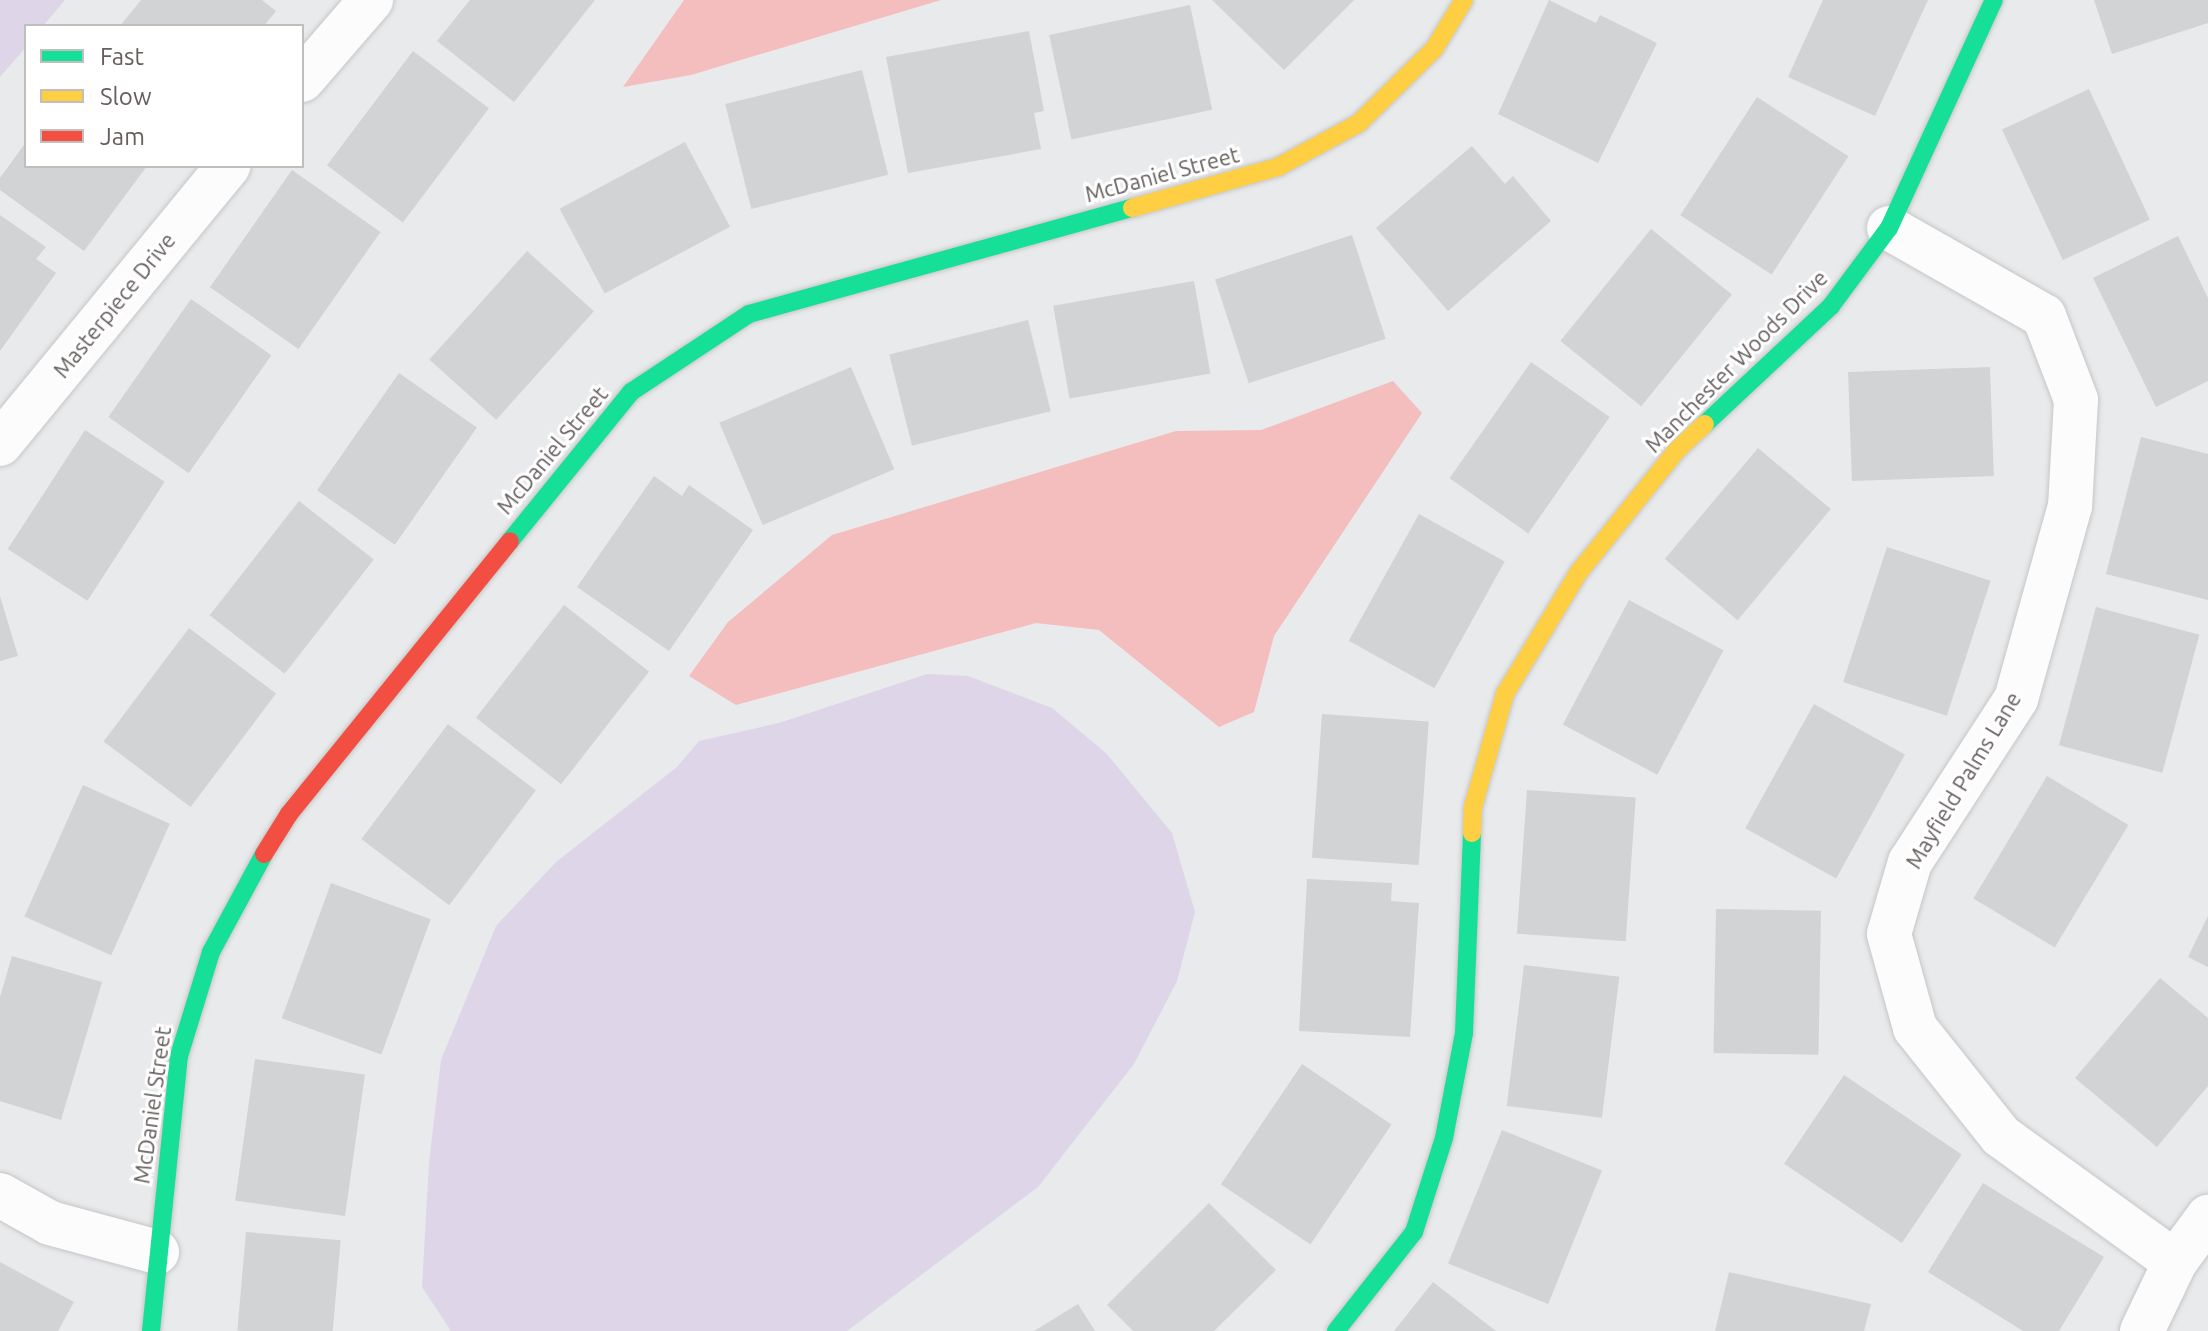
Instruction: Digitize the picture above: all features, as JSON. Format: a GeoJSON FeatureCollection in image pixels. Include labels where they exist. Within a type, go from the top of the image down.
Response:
{"type":"FeatureCollection","features":[{"type":"Feature","properties":{"kind":"street"},"geometry":{"type":"LineString","coordinates":[[304,78],[371,0]]}},
{"type":"Feature","properties":{"kind":"street","name":"McDaniel Street"},"geometry":{"type":"LineString","coordinates":[[151,1331],[179,1056],[211,952],[233,903],[299,801],[631,392],[749,314],[1278,167],[1359,123],[1434,49],[1464,0]]}},
{"type":"Feature","properties":{"kind":"street","name":"Manchester Woods Drive"},"geometry":{"type":"LineString","coordinates":[[1336,1331],[1414,1232],[1444,1138],[1464,1033],[1473,807],[1505,694],[1579,572],[1677,450],[1831,306],[1889,228],[1994,0]]}},
{"type":"Feature","properties":{"kind":"street","name":"Masterpiece Drive"},"geometry":{"type":"LineString","coordinates":[[0,444],[226,168]]}},
{"type":"Feature","properties":{"kind":"street","name":"Mayfield Palms Lane"},"geometry":{"type":"LineString","coordinates":[[1889,228],[2044,316],[2076,400],[2070,506],[2016,699],[1910,862],[1889,934],[1900,974],[1915,1028],[2001,1136],[2175,1262]]}},
{"type":"Feature","properties":{"kind":"street"},"geometry":{"type":"LineString","coordinates":[[0,1195],[50,1223],[157,1252]]}},
{"type":"Feature","properties":{"kind":"street"},"geometry":{"type":"LineString","coordinates":[[2142,1331],[2175,1262],[2208,1217]]}},
{"type":"Feature","properties":{"kind":"shaded area"},"geometry":{"type":"Polygon","coordinates":[[[0,0],[65,0],[45,24],[24,24],[24,49],[0,77],[0,0]]]}},
{"type":"Feature","properties":{"kind":"shaded area"},"geometry":{"type":"Polygon","coordinates":[[[684,0],[941,0],[691,75],[623,87],[684,0]]]}},
{"type":"Feature","properties":{"kind":"shaded area"},"geometry":{"type":"Polygon","coordinates":[[[1393,381],[1422,413],[1274,636],[1254,712],[1219,727],[1099,630],[1036,623],[736,705],[689,676],[728,622],[832,535],[1176,431],[1261,430],[1393,381]]]}},
{"type":"Feature","properties":{"kind":"shaded area"},"geometry":{"type":"Polygon","coordinates":[[[927,674],[968,676],[1052,708],[1106,753],[1172,833],[1195,912],[1177,981],[1134,1064],[1038,1187],[847,1331],[451,1331],[422,1287],[429,1163],[441,1060],[496,926],[556,862],[677,767],[699,741],[779,723],[927,674]]]}},
{"type":"Feature","properties":{"kind":"building"},"geometry":{"type":"Polygon","coordinates":[[[141,0],[262,0],[276,11],[266,24],[122,24],[141,0]]]}},
{"type":"Feature","properties":{"kind":"building"},"geometry":{"type":"Polygon","coordinates":[[[470,0],[595,0],[514,102],[437,41],[470,0]]]}},
{"type":"Feature","properties":{"kind":"building"},"geometry":{"type":"Polygon","coordinates":[[[1212,0],[1354,0],[1284,70],[1212,0]]]}},
{"type":"Feature","properties":{"kind":"building"},"geometry":{"type":"Polygon","coordinates":[[[1549,0],[1596,23],[1600,15],[1657,43],[1598,163],[1498,114],[1549,0]]]}},
{"type":"Feature","properties":{"kind":"building"},"geometry":{"type":"Polygon","coordinates":[[[1823,0],[1928,0],[1875,116],[1788,77],[1823,0]]]}},
{"type":"Feature","properties":{"kind":"building"},"geometry":{"type":"Polygon","coordinates":[[[2094,0],[2208,0],[2208,23],[2112,54],[2094,0]]]}},
{"type":"Feature","properties":{"kind":"building"},"geometry":{"type":"Polygon","coordinates":[[[1190,5],[1212,110],[1071,140],[1049,35],[1190,5]]]}},
{"type":"Feature","properties":{"kind":"building"},"geometry":{"type":"Polygon","coordinates":[[[1029,31],[1044,111],[1034,113],[1041,149],[908,173],[886,57],[1029,31]]]}},
{"type":"Feature","properties":{"kind":"building"},"geometry":{"type":"Polygon","coordinates":[[[413,51],[489,108],[403,222],[327,165],[413,51]]]}},
{"type":"Feature","properties":{"kind":"building"},"geometry":{"type":"Polygon","coordinates":[[[862,70],[888,175],[751,209],[725,104],[862,70]]]}},
{"type":"Feature","properties":{"kind":"building"},"geometry":{"type":"Polygon","coordinates":[[[2089,89],[2150,220],[2063,260],[2002,130],[2089,89]]]}},
{"type":"Feature","properties":{"kind":"building"},"geometry":{"type":"Polygon","coordinates":[[[1757,97],[1848,156],[1772,275],[1680,215],[1757,97]]]}},
{"type":"Feature","properties":{"kind":"building"},"geometry":{"type":"Polygon","coordinates":[[[685,142],[730,227],[605,293],[560,209],[685,142]]]}},
{"type":"Feature","properties":{"kind":"building"},"geometry":{"type":"Polygon","coordinates":[[[24,145],[24,168],[146,168],[84,251],[0,190],[0,178],[24,145]]]}},
{"type":"Feature","properties":{"kind":"building"},"geometry":{"type":"Polygon","coordinates":[[[1472,146],[1505,184],[1513,176],[1551,221],[1448,311],[1376,228],[1472,146]]]}},
{"type":"Feature","properties":{"kind":"building"},"geometry":{"type":"Polygon","coordinates":[[[292,170],[380,232],[298,349],[210,287],[292,170]]]}},
{"type":"Feature","properties":{"kind":"building"},"geometry":{"type":"Polygon","coordinates":[[[0,215],[46,247],[36,259],[56,273],[0,351],[0,215]]]}},
{"type":"Feature","properties":{"kind":"building"},"geometry":{"type":"Polygon","coordinates":[[[1651,229],[1732,294],[1641,406],[1560,341],[1651,229]]]}},
{"type":"Feature","properties":{"kind":"building"},"geometry":{"type":"Polygon","coordinates":[[[1352,235],[1386,339],[1249,383],[1215,279],[1352,235]]]}},
{"type":"Feature","properties":{"kind":"building"},"geometry":{"type":"Polygon","coordinates":[[[2178,236],[2208,298],[2208,381],[2156,407],[2093,278],[2178,236]]]}},
{"type":"Feature","properties":{"kind":"building"},"geometry":{"type":"Polygon","coordinates":[[[527,251],[594,311],[496,420],[429,359],[527,251]]]}},
{"type":"Feature","properties":{"kind":"building"},"geometry":{"type":"Polygon","coordinates":[[[1194,281],[1210,374],[1069,398],[1053,306],[1194,281]]]}},
{"type":"Feature","properties":{"kind":"building"},"geometry":{"type":"Polygon","coordinates":[[[191,299],[271,355],[189,473],[108,417],[191,299]]]}},
{"type":"Feature","properties":{"kind":"building"},"geometry":{"type":"Polygon","coordinates":[[[1028,320],[1051,411],[912,446],[889,355],[1028,320]]]}},
{"type":"Feature","properties":{"kind":"building"},"geometry":{"type":"Polygon","coordinates":[[[1531,362],[1610,417],[1528,533],[1450,478],[1531,362]]]}},
{"type":"Feature","properties":{"kind":"building"},"geometry":{"type":"Polygon","coordinates":[[[851,367],[894,469],[763,525],[719,423],[851,367]]]}},
{"type":"Feature","properties":{"kind":"building"},"geometry":{"type":"Polygon","coordinates":[[[1990,367],[1994,476],[1852,481],[1848,372],[1990,367]]]}},
{"type":"Feature","properties":{"kind":"building"},"geometry":{"type":"Polygon","coordinates":[[[399,373],[477,427],[395,545],[317,490],[399,373]]]}},
{"type":"Feature","properties":{"kind":"building"},"geometry":{"type":"Polygon","coordinates":[[[85,430],[165,482],[87,601],[8,549],[85,430]]]}},
{"type":"Feature","properties":{"kind":"building"},"geometry":{"type":"Polygon","coordinates":[[[2141,437],[2208,454],[2208,600],[2106,574],[2141,437]]]}},
{"type":"Feature","properties":{"kind":"building"},"geometry":{"type":"Polygon","coordinates":[[[1758,448],[1831,509],[1738,620],[1665,559],[1758,448]]]}},
{"type":"Feature","properties":{"kind":"building"},"geometry":{"type":"Polygon","coordinates":[[[654,476],[682,496],[689,485],[753,530],[669,651],[577,587],[654,476]]]}},
{"type":"Feature","properties":{"kind":"building"},"geometry":{"type":"Polygon","coordinates":[[[299,501],[374,559],[285,674],[210,615],[299,501]]]}},
{"type":"Feature","properties":{"kind":"building"},"geometry":{"type":"Polygon","coordinates":[[[1419,514],[1505,562],[1434,688],[1349,641],[1419,514]]]}},
{"type":"Feature","properties":{"kind":"building"},"geometry":{"type":"Polygon","coordinates":[[[1887,547],[1991,581],[1947,716],[1843,682],[1887,547]]]}},
{"type":"Feature","properties":{"kind":"building"},"geometry":{"type":"Polygon","coordinates":[[[0,596],[18,656],[0,661],[0,596]]]}},
{"type":"Feature","properties":{"kind":"building"},"geometry":{"type":"Polygon","coordinates":[[[1629,600],[1723,650],[1657,775],[1563,724],[1629,600]]]}},
{"type":"Feature","properties":{"kind":"building"},"geometry":{"type":"Polygon","coordinates":[[[564,605],[649,671],[561,784],[476,718],[564,605]]]}},
{"type":"Feature","properties":{"kind":"building"},"geometry":{"type":"Polygon","coordinates":[[[2096,607],[2199,635],[2162,773],[2059,745],[2096,607]]]}},
{"type":"Feature","properties":{"kind":"building"},"geometry":{"type":"Polygon","coordinates":[[[189,628],[276,694],[191,807],[104,741],[189,628]]]}},
{"type":"Feature","properties":{"kind":"building"},"geometry":{"type":"Polygon","coordinates":[[[1814,704],[1905,754],[1836,879],[1745,828],[1814,704]]]}},
{"type":"Feature","properties":{"kind":"building"},"geometry":{"type":"Polygon","coordinates":[[[1322,714],[1429,721],[1419,865],[1312,858],[1322,714]]]}},
{"type":"Feature","properties":{"kind":"building"},"geometry":{"type":"Polygon","coordinates":[[[448,724],[536,790],[449,905],[361,839],[448,724]]]}},
{"type":"Feature","properties":{"kind":"building"},"geometry":{"type":"Polygon","coordinates":[[[2047,776],[2128,825],[2055,948],[1973,899],[2047,776]]]}},
{"type":"Feature","properties":{"kind":"building"},"geometry":{"type":"Polygon","coordinates":[[[83,785],[170,824],[111,955],[24,917],[83,785]]]}},
{"type":"Feature","properties":{"kind":"building"},"geometry":{"type":"Polygon","coordinates":[[[1527,790],[1636,798],[1626,941],[1517,934],[1527,790]]]}},
{"type":"Feature","properties":{"kind":"building"},"geometry":{"type":"Polygon","coordinates":[[[1307,879],[1392,883],[1391,901],[1419,903],[1410,1037],[1299,1031],[1307,879]]]}},
{"type":"Feature","properties":{"kind":"building"},"geometry":{"type":"Polygon","coordinates":[[[331,883],[431,919],[381,1055],[282,1018],[331,883]]]}},
{"type":"Feature","properties":{"kind":"building"},"geometry":{"type":"Polygon","coordinates":[[[1716,909],[1821,911],[1818,1055],[1713,1053],[1716,909]]]}},
{"type":"Feature","properties":{"kind":"building"},"geometry":{"type":"Polygon","coordinates":[[[2208,916],[2208,967],[2188,957],[2208,916]]]}},
{"type":"Feature","properties":{"kind":"building"},"geometry":{"type":"Polygon","coordinates":[[[12,956],[102,982],[61,1120],[0,1101],[0,997],[12,956]]]}},
{"type":"Feature","properties":{"kind":"building"},"geometry":{"type":"Polygon","coordinates":[[[1524,965],[1619,977],[1602,1118],[1507,1106],[1524,965]]]}},
{"type":"Feature","properties":{"kind":"building"},"geometry":{"type":"Polygon","coordinates":[[[2160,978],[2208,1018],[2208,1086],[2157,1147],[2075,1078],[2160,978]]]}},
{"type":"Feature","properties":{"kind":"building"},"geometry":{"type":"Polygon","coordinates":[[[255,1059],[365,1074],[345,1216],[235,1201],[255,1059]]]}},
{"type":"Feature","properties":{"kind":"building"},"geometry":{"type":"Polygon","coordinates":[[[1302,1064],[1392,1124],[1310,1245],[1221,1184],[1302,1064]]]}},
{"type":"Feature","properties":{"kind":"building"},"geometry":{"type":"Polygon","coordinates":[[[1844,1075],[1962,1154],[1902,1243],[1784,1164],[1844,1075]]]}},
{"type":"Feature","properties":{"kind":"building"},"geometry":{"type":"Polygon","coordinates":[[[1502,1130],[1602,1170],[1548,1304],[1448,1264],[1502,1130]]]}},
{"type":"Feature","properties":{"kind":"building"},"geometry":{"type":"Polygon","coordinates":[[[1983,1183],[2104,1257],[2059,1331],[2023,1331],[1928,1272],[1983,1183]]]}},
{"type":"Feature","properties":{"kind":"building"},"geometry":{"type":"Polygon","coordinates":[[[1209,1203],[1276,1270],[1214,1331],[1133,1331],[1107,1305],[1209,1203]]]}},
{"type":"Feature","properties":{"kind":"building"},"geometry":{"type":"Polygon","coordinates":[[[246,1232],[341,1240],[333,1331],[237,1331],[246,1232]]]}},
{"type":"Feature","properties":{"kind":"building"},"geometry":{"type":"Polygon","coordinates":[[[0,1262],[74,1302],[58,1331],[0,1331],[0,1262]]]}},
{"type":"Feature","properties":{"kind":"building"},"geometry":{"type":"Polygon","coordinates":[[[1729,1272],[1871,1304],[1864,1331],[1715,1331],[1729,1272]]]}},
{"type":"Feature","properties":{"kind":"building"},"geometry":{"type":"Polygon","coordinates":[[[1433,1282],[1496,1331],[1394,1331],[1433,1282]]]}},
{"type":"Feature","properties":{"kind":"building"},"geometry":{"type":"Polygon","coordinates":[[[1078,1304],[1095,1331],[1034,1331],[1078,1304]]]}},
{"type":"Feature","properties":{"kind":"traffic: fast"},"geometry":{"type":"LineString","coordinates":[[1705,424],[1831,306],[1889,228],[1994,0]]}},
{"type":"Feature","properties":{"kind":"traffic: fast"},"geometry":{"type":"LineString","coordinates":[[510,541],[631,392],[749,314],[1132,208]]}},
{"type":"Feature","properties":{"kind":"traffic: fast"},"geometry":{"type":"LineString","coordinates":[[1336,1331],[1414,1232],[1444,1138],[1464,1033],[1472,833]]}},
{"type":"Feature","properties":{"kind":"traffic: fast"},"geometry":{"type":"LineString","coordinates":[[151,1331],[179,1056],[211,952],[264,854]]}},
{"type":"Feature","properties":{"kind":"traffic: slow"},"geometry":{"type":"LineString","coordinates":[[1132,208],[1278,167],[1359,123],[1434,49],[1464,0]]}},
{"type":"Feature","properties":{"kind":"traffic: slow"},"geometry":{"type":"LineString","coordinates":[[1472,833],[1473,807],[1505,694],[1579,572],[1677,450],[1705,424]]}},
{"type":"Feature","properties":{"kind":"traffic: jam"},"geometry":{"type":"LineString","coordinates":[[264,854],[289,814],[510,541]]}}]}
